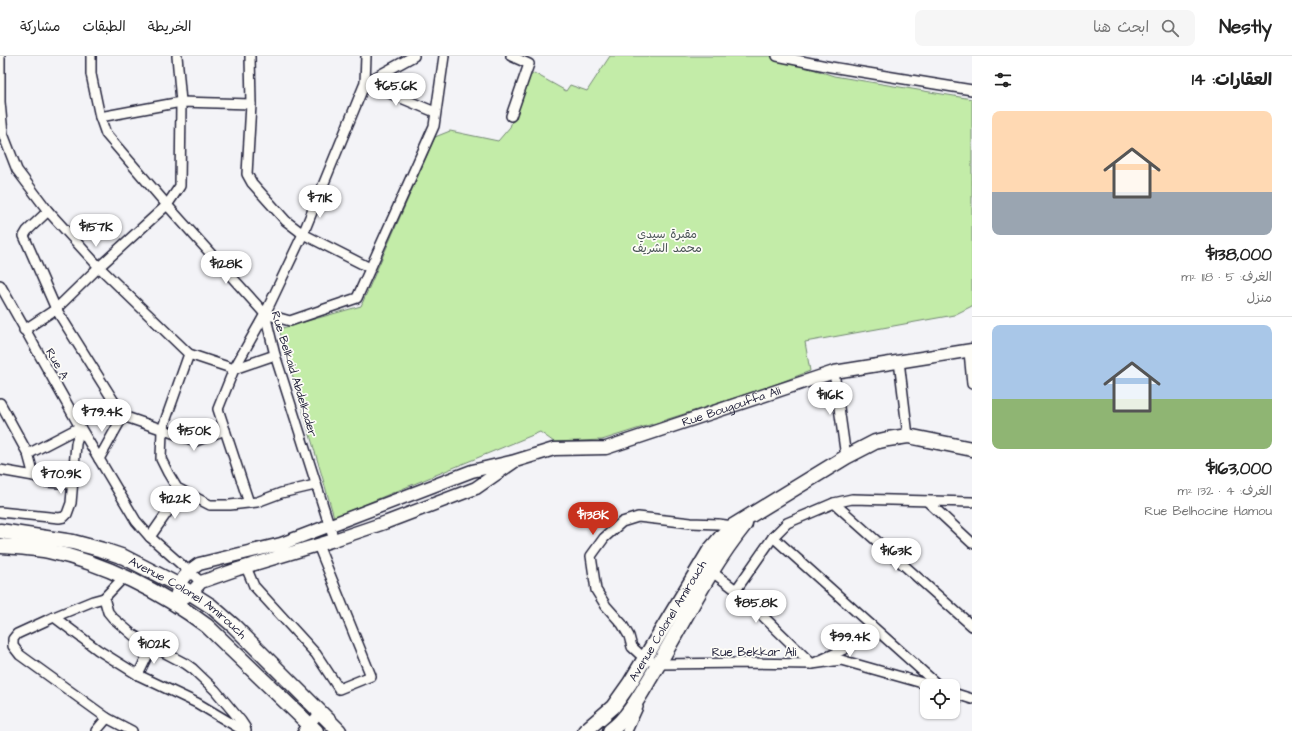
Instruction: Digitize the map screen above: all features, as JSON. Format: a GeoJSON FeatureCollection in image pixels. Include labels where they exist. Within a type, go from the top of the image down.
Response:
{"type":"FeatureCollection","features":[{"type":"Feature","properties":{"kind":"main road","name":"Avenue Colonel Amirouch"},"geometry":{"type":"LineString","coordinates":[[585,731],[613,707],[645,659],[710,550],[733,526],[846,457],[875,442],[908,436],[972,449]]}},
{"type":"Feature","properties":{"kind":"main road","name":"Avenue Colonel Amirouch"},"geometry":{"type":"LineString","coordinates":[[610,731],[616,727],[628,714],[659,664],[711,571],[727,546],[753,515]]}},
{"type":"Feature","properties":{"kind":"main road","name":"Avenue Colonel Amirouch"},"geometry":{"type":"LineString","coordinates":[[0,531],[73,542],[103,550],[124,557],[178,585],[211,606],[234,626],[339,731]]}},
{"type":"Feature","properties":{"kind":"main road","name":"Avenue Colonel Amirouch"},"geometry":{"type":"LineString","coordinates":[[0,546],[47,551],[81,559],[124,577],[191,614],[207,626],[309,729]]}},
{"type":"Feature","properties":{"kind":"street"},"geometry":{"type":"LineString","coordinates":[[0,56],[0,102],[3,134],[17,170],[48,211],[99,267],[189,354],[234,369],[275,355]]}},
{"type":"Feature","properties":{"kind":"street","name":"Rue Belkaid Abdelkader"},"geometry":{"type":"LineString","coordinates":[[91,56],[91,74],[100,117],[106,134],[167,205],[266,314],[275,355],[334,540]]}},
{"type":"Feature","properties":{"kind":"street"},"geometry":{"type":"LineString","coordinates":[[24,330],[56,309],[99,267],[167,205],[180,186],[181,102],[177,56]]}},
{"type":"Feature","properties":{"kind":"street"},"geometry":{"type":"LineString","coordinates":[[250,56],[251,104],[247,174],[252,183],[286,221],[303,234],[370,268]]}},
{"type":"Feature","properties":{"kind":"street"},"geometry":{"type":"LineString","coordinates":[[249,503],[218,409],[234,369],[266,314],[303,234],[365,82],[366,56]]}},
{"type":"Feature","properties":{"kind":"street"},"geometry":{"type":"LineString","coordinates":[[365,82],[414,56]]}},
{"type":"Feature","properties":{"kind":"street"},"geometry":{"type":"LineString","coordinates":[[266,314],[290,321],[357,298],[434,126],[444,56]]}},
{"type":"Feature","properties":{"kind":"street"},"geometry":{"type":"LineString","coordinates":[[511,56],[529,64],[511,116]]}},
{"type":"Feature","properties":{"kind":"street"},"geometry":{"type":"LineString","coordinates":[[777,56],[831,67],[972,90]]}},
{"type":"Feature","properties":{"kind":"street"},"geometry":{"type":"LineString","coordinates":[[365,82],[435,112]]}},
{"type":"Feature","properties":{"kind":"street"},"geometry":{"type":"LineString","coordinates":[[100,117],[181,102],[251,104]]}},
{"type":"Feature","properties":{"kind":"street"},"geometry":{"type":"LineString","coordinates":[[48,211],[27,231],[24,236],[56,309],[124,416],[196,441],[225,430]]}},
{"type":"Feature","properties":{"kind":"street","name":"Rue A"},"geometry":{"type":"LineString","coordinates":[[0,285],[24,330],[136,521],[150,537],[201,582]]}},
{"type":"Feature","properties":{"kind":"street"},"geometry":{"type":"LineString","coordinates":[[970,351],[972,384]]}},
{"type":"Feature","properties":{"kind":"street","name":"Rue Bougouffa Ali"},"geometry":{"type":"LineString","coordinates":[[515,461],[554,449],[606,448],[834,372],[970,351]]}},
{"type":"Feature","properties":{"kind":"street"},"geometry":{"type":"LineString","coordinates":[[189,354],[162,430],[162,458],[168,473],[177,488],[210,505],[257,502],[281,493],[316,485]]}},
{"type":"Feature","properties":{"kind":"street"},"geometry":{"type":"LineString","coordinates":[[899,361],[908,436]]}},
{"type":"Feature","properties":{"kind":"street"},"geometry":{"type":"LineString","coordinates":[[834,372],[846,457]]}},
{"type":"Feature","properties":{"kind":"street"},"geometry":{"type":"LineString","coordinates":[[0,403],[28,454],[34,476]]}},
{"type":"Feature","properties":{"kind":"street"},"geometry":{"type":"LineString","coordinates":[[99,459],[124,416]]}},
{"type":"Feature","properties":{"kind":"street"},"geometry":{"type":"LineString","coordinates":[[28,454],[80,427]]}},
{"type":"Feature","properties":{"kind":"street"},"geometry":{"type":"LineString","coordinates":[[0,512],[59,518],[64,517],[67,514],[70,503],[76,444],[80,427]]}},
{"type":"Feature","properties":{"kind":"street"},"geometry":{"type":"LineString","coordinates":[[174,604],[178,585],[187,571],[199,564],[281,544],[329,527],[472,471],[515,461]]}},
{"type":"Feature","properties":{"kind":"street"},"geometry":{"type":"LineString","coordinates":[[174,604],[191,593],[201,582],[387,522],[476,488],[515,461]]}},
{"type":"Feature","properties":{"kind":"street"},"geometry":{"type":"LineString","coordinates":[[0,470],[34,476],[47,482],[72,484]]}},
{"type":"Feature","properties":{"kind":"street"},"geometry":{"type":"LineString","coordinates":[[150,537],[182,491]]}},
{"type":"Feature","properties":{"kind":"street"},"geometry":{"type":"LineString","coordinates":[[736,590],[773,537],[788,523],[834,503],[852,499],[972,502]]}},
{"type":"Feature","properties":{"kind":"street"},"geometry":{"type":"LineString","coordinates":[[928,501],[972,543]]}},
{"type":"Feature","properties":{"kind":"street"},"geometry":{"type":"LineString","coordinates":[[834,503],[972,626]]}},
{"type":"Feature","properties":{"kind":"street"},"geometry":{"type":"LineString","coordinates":[[645,659],[632,647],[629,636],[622,624],[606,606],[596,590],[590,556],[604,538],[622,522],[638,517],[733,526]]}},
{"type":"Feature","properties":{"kind":"street"},"geometry":{"type":"LineString","coordinates":[[773,537],[931,679]]}},
{"type":"Feature","properties":{"kind":"street"},"geometry":{"type":"LineString","coordinates":[[246,567],[254,586],[316,654],[339,689],[371,676],[318,545]]}},
{"type":"Feature","properties":{"kind":"street"},"geometry":{"type":"LineString","coordinates":[[711,571],[736,590],[812,664],[849,647],[871,625]]}},
{"type":"Feature","properties":{"kind":"street"},"geometry":{"type":"LineString","coordinates":[[124,577],[104,598],[54,617],[17,634],[13,639],[13,646],[20,655],[107,718],[132,731]]}},
{"type":"Feature","properties":{"kind":"street"},"geometry":{"type":"LineString","coordinates":[[104,598],[108,612],[133,635],[193,669],[215,690],[246,727],[245,731]]}},
{"type":"Feature","properties":{"kind":"street"},"geometry":{"type":"LineString","coordinates":[[54,617],[98,650],[138,675],[196,703],[245,731]]}},
{"type":"Feature","properties":{"kind":"street"},"geometry":{"type":"LineString","coordinates":[[138,675],[152,646]]}},
{"type":"Feature","properties":{"kind":"street","name":"Rue Bekkar Ali"},"geometry":{"type":"LineString","coordinates":[[645,659],[659,664],[812,664],[841,660],[920,682]]}},
{"type":"Feature","properties":{"kind":"street"},"geometry":{"type":"LineString","coordinates":[[627,731],[638,708],[645,687]]}},
{"type":"Feature","properties":{"kind":"street"},"geometry":{"type":"LineString","coordinates":[[960,695],[972,699]]}},
{"type":"Feature","properties":{"kind":"street"},"geometry":{"type":"LineString","coordinates":[[309,729],[320,713]]}},
{"type":"Feature","properties":{"kind":"street"},"geometry":{"type":"LineString","coordinates":[[96,731],[107,718]]}},
{"type":"Feature","properties":{"kind":"green space","name":"مقبرة سيدي محمد الشريف"},"geometry":{"type":"Polygon","coordinates":[[[610,56],[772,56],[834,76],[972,99],[972,306],[954,315],[805,342],[810,371],[766,388],[602,440],[554,442],[540,432],[334,517],[279,329],[361,306],[435,137],[450,131],[498,141],[510,127],[527,79],[534,73],[566,91],[570,85],[587,91],[610,56]]]}}]}
